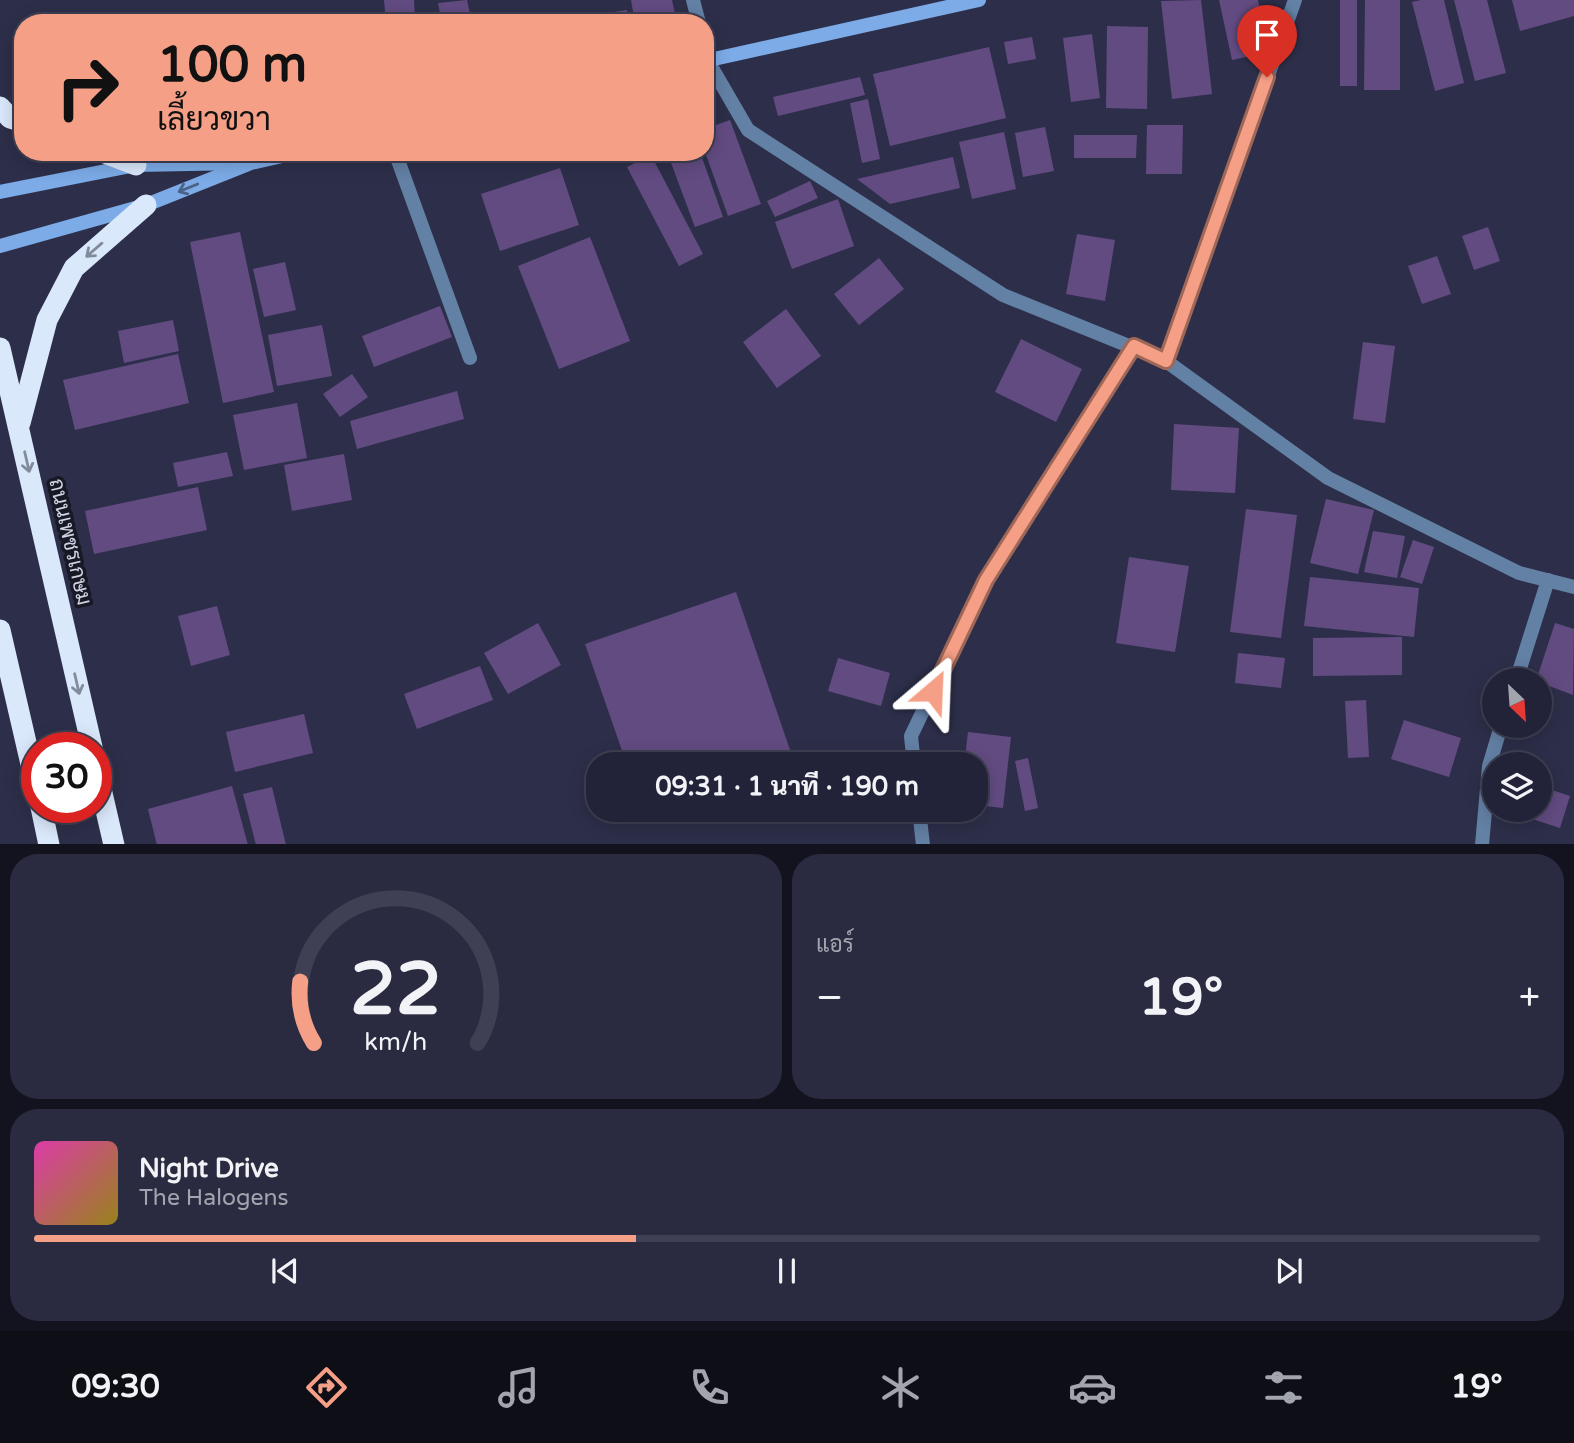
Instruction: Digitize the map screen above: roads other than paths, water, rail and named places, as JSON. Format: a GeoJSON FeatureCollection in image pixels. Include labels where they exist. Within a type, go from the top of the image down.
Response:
{"type":"FeatureCollection","features":[{"type":"Feature","properties":{"kind":"highway"},"geometry":{"type":"LineString","coordinates":[[0,107],[14,119]]}},
{"type":"Feature","properties":{"kind":"highway"},"geometry":{"type":"LineString","coordinates":[[126,161],[136,165]]}},
{"type":"Feature","properties":{"kind":"highway"},"geometry":{"type":"LineString","coordinates":[[19,428],[47,320],[74,268],[146,205]]}},
{"type":"Feature","properties":{"kind":"highway","name":"ถนนเพชรเกษม"},"geometry":{"type":"LineString","coordinates":[[0,348],[89,732]]}},
{"type":"Feature","properties":{"kind":"highway"},"geometry":{"type":"LineString","coordinates":[[0,631],[24,732]]}},
{"type":"Feature","properties":{"kind":"highway"},"geometry":{"type":"LineString","coordinates":[[44,823],[49,844]]}},
{"type":"Feature","properties":{"kind":"highway"},"geometry":{"type":"LineString","coordinates":[[109,823],[114,844]]}},
{"type":"Feature","properties":{"kind":"street"},"geometry":{"type":"LineString","coordinates":[[714,55],[979,0]]}},
{"type":"Feature","properties":{"kind":"street"},"geometry":{"type":"LineString","coordinates":[[1166,361],[1295,0]]}},
{"type":"Feature","properties":{"kind":"street"},"geometry":{"type":"LineString","coordinates":[[714,71],[748,130],[1003,295],[1166,361],[1328,478],[1519,573],[1574,587]]}},
{"type":"Feature","properties":{"kind":"street"},"geometry":{"type":"LineString","coordinates":[[0,246],[146,205],[260,161]]}},
{"type":"Feature","properties":{"kind":"street"},"geometry":{"type":"LineString","coordinates":[[398,161],[470,358]]}},
{"type":"Feature","properties":{"kind":"street"},"geometry":{"type":"LineString","coordinates":[[0,192],[136,165],[251,163]]}},
{"type":"Feature","properties":{"kind":"street"},"geometry":{"type":"LineString","coordinates":[[913,752],[911,736],[986,580],[1134,346]]}},
{"type":"Feature","properties":{"kind":"street"},"geometry":{"type":"LineString","coordinates":[[1520,668],[1548,580]]}},
{"type":"Feature","properties":{"kind":"street"},"geometry":{"type":"LineString","coordinates":[[1482,844],[1489,766],[1498,738]]}},
{"type":"Feature","properties":{"kind":"street"},"geometry":{"type":"LineString","coordinates":[[920,822],[923,844]]}}]}
